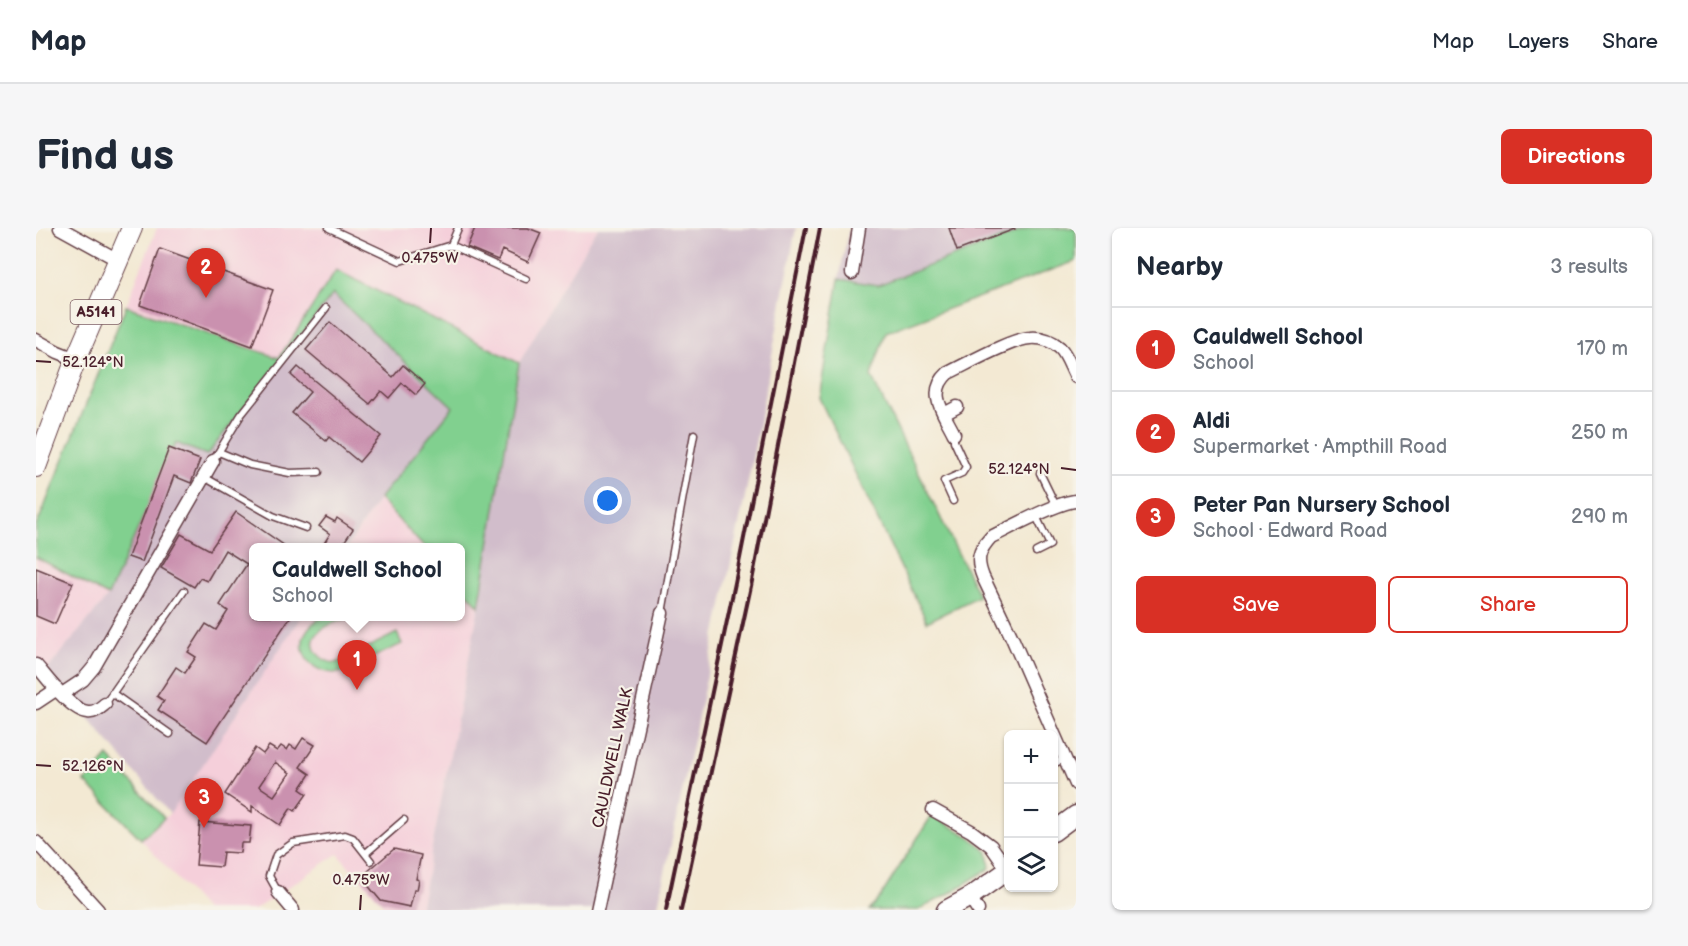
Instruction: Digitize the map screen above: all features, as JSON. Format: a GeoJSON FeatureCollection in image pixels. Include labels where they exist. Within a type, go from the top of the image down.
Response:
{"type":"FeatureCollection","features":[{"type":"Feature","properties":{"kind":"main road","name":"A5141"},"geometry":{"type":"LineString","coordinates":[[36,467],[76,359],[132,228]]}},
{"type":"Feature","properties":{"kind":"main road"},"geometry":{"type":"LineString","coordinates":[[1058,828],[1076,815]]}},
{"type":"Feature","properties":{"kind":"main road"},"geometry":{"type":"LineString","coordinates":[[946,910],[974,903],[1004,874]]}},
{"type":"Feature","properties":{"kind":"street"},"geometry":{"type":"LineString","coordinates":[[60,228],[118,260]]}},
{"type":"Feature","properties":{"kind":"street"},"geometry":{"type":"LineString","coordinates":[[852,273],[859,228]]}},
{"type":"Feature","properties":{"kind":"street"},"geometry":{"type":"LineString","coordinates":[[954,434],[938,401],[937,389],[940,380],[948,373],[1011,343],[1029,338],[1042,338],[1053,343],[1062,350],[1076,377]]}},
{"type":"Feature","properties":{"kind":"street"},"geometry":{"type":"LineString","coordinates":[[36,340],[76,359]]}},
{"type":"Feature","properties":{"kind":"street"},"geometry":{"type":"LineString","coordinates":[[944,414],[957,407]]}},
{"type":"Feature","properties":{"kind":"street"},"geometry":{"type":"LineString","coordinates":[[36,703],[83,680],[94,666],[216,456]]}},
{"type":"Feature","properties":{"kind":"street"},"geometry":{"type":"LineString","coordinates":[[1076,501],[1056,507],[991,537],[983,545],[979,557],[980,567],[1013,640],[1059,762],[1076,784]]}},
{"type":"Feature","properties":{"kind":"street","name":"CAULDWELL WALK"},"geometry":{"type":"LineString","coordinates":[[597,910],[662,614]]}},
{"type":"Feature","properties":{"kind":"street"},"geometry":{"type":"LineString","coordinates":[[36,665],[59,692],[78,709],[89,712],[98,710],[108,699]]}},
{"type":"Feature","properties":{"kind":"street"},"geometry":{"type":"LineString","coordinates":[[933,810],[971,831],[991,846],[1004,864]]}},
{"type":"Feature","properties":{"kind":"street"},"geometry":{"type":"LineString","coordinates":[[36,842],[99,910]]}},
{"type":"Feature","properties":{"kind":"street"},"geometry":{"type":"LineString","coordinates":[[278,892],[293,910]]}},
{"type":"Feature","properties":{"kind":"lane"},"geometry":{"type":"LineString","coordinates":[[329,228],[400,261],[451,245],[526,279]]}},
{"type":"Feature","properties":{"kind":"lane"},"geometry":{"type":"LineString","coordinates":[[451,245],[458,228]]}},
{"type":"Feature","properties":{"kind":"lane"},"geometry":{"type":"LineString","coordinates":[[319,472],[290,473],[216,456],[241,416],[326,308]]}},
{"type":"Feature","properties":{"kind":"lane"},"geometry":{"type":"LineString","coordinates":[[662,614],[694,434]]}},
{"type":"Feature","properties":{"kind":"lane"},"geometry":{"type":"LineString","coordinates":[[953,501],[944,481],[962,473],[966,467],[954,441],[954,434]]}},
{"type":"Feature","properties":{"kind":"lane"},"geometry":{"type":"LineString","coordinates":[[1040,473],[1056,507]]}},
{"type":"Feature","properties":{"kind":"lane"},"geometry":{"type":"LineString","coordinates":[[204,477],[273,516],[306,528]]}},
{"type":"Feature","properties":{"kind":"lane"},"geometry":{"type":"LineString","coordinates":[[1036,516],[1050,545],[1036,552]]}},
{"type":"Feature","properties":{"kind":"lane"},"geometry":{"type":"LineString","coordinates":[[170,734],[108,699],[184,591]]}},
{"type":"Feature","properties":{"kind":"lane"},"geometry":{"type":"LineString","coordinates":[[366,853],[404,820]]}},
{"type":"Feature","properties":{"kind":"lane"},"geometry":{"type":"LineString","coordinates":[[278,892],[269,876],[276,855],[293,843],[345,835],[353,838],[371,861]]}},
{"type":"Feature","properties":{"kind":"shaded area"},"geometry":{"type":"Polygon","coordinates":[[[157,228],[599,228],[589,241],[519,363],[336,270],[279,358],[126,306],[157,228]]]}},
{"type":"Feature","properties":{"kind":"shaded area"},"geometry":{"type":"Polygon","coordinates":[[[599,228],[796,228],[747,487],[657,910],[420,910],[479,606],[519,363],[589,241],[599,228]]]}},
{"type":"Feature","properties":{"kind":"shaded area"},"geometry":{"type":"Polygon","coordinates":[[[849,228],[1029,228],[878,285],[839,279],[849,228]]]}},
{"type":"Feature","properties":{"kind":"shaded area"},"geometry":{"type":"Polygon","coordinates":[[[333,293],[453,407],[379,499],[350,543],[249,543],[249,621],[298,621],[170,814],[47,670],[108,596],[176,442],[207,454],[333,293]]]}},
{"type":"Feature","properties":{"kind":"shaded area"},"geometry":{"type":"Polygon","coordinates":[[[379,499],[420,543],[350,543],[379,499]]]}},
{"type":"Feature","properties":{"kind":"shaded area"},"geometry":{"type":"Polygon","coordinates":[[[36,557],[108,596],[47,670],[36,659],[36,557]]]}},
{"type":"Feature","properties":{"kind":"shaded area"},"geometry":{"type":"Polygon","coordinates":[[[465,590],[479,606],[420,910],[388,910],[338,854],[254,910],[205,910],[141,839],[170,813],[298,621],[465,621],[465,590]]]}},
{"type":"Feature","properties":{"kind":"green space"},"geometry":{"type":"Polygon","coordinates":[[[1029,228],[1076,228],[1076,261],[886,332],[871,376],[979,596],[927,622],[819,398],[839,279],[878,285],[1029,228]]]}},
{"type":"Feature","properties":{"kind":"green space"},"geometry":{"type":"Polygon","coordinates":[[[336,270],[519,363],[479,606],[465,590],[465,543],[420,543],[379,499],[453,407],[333,294],[207,455],[176,443],[108,596],[36,557],[36,527],[126,306],[279,358],[336,270]]]}},
{"type":"Feature","properties":{"kind":"green space"},"geometry":{"type":"Polygon","coordinates":[[[317,621],[338,621],[318,633],[314,643],[317,653],[330,662],[336,663],[397,633],[402,644],[339,673],[326,672],[308,661],[304,652],[305,633],[317,621]]]}},
{"type":"Feature","properties":{"kind":"green space"},"geometry":{"type":"Polygon","coordinates":[[[108,756],[164,818],[141,839],[85,782],[108,756]]]}},
{"type":"Feature","properties":{"kind":"green space"},"geometry":{"type":"Polygon","coordinates":[[[932,815],[970,837],[988,852],[990,868],[918,910],[869,910],[881,896],[932,815]]]}},
{"type":"Feature","properties":{"kind":"building"},"geometry":{"type":"Polygon","coordinates":[[[475,228],[528,228],[541,233],[528,262],[502,250],[498,260],[467,247],[475,228]]]}},
{"type":"Feature","properties":{"kind":"building"},"geometry":{"type":"Polygon","coordinates":[[[949,228],[1014,228],[1015,229],[957,251],[949,228]]]}},
{"type":"Feature","properties":{"kind":"building"},"geometry":{"type":"Polygon","coordinates":[[[160,249],[273,290],[252,346],[140,305],[160,249]]]}},
{"type":"Feature","properties":{"kind":"building"},"geometry":{"type":"Polygon","coordinates":[[[330,322],[393,377],[403,365],[425,384],[416,395],[402,383],[389,398],[381,391],[370,404],[306,350],[330,322]]]}},
{"type":"Feature","properties":{"kind":"building"},"geometry":{"type":"Polygon","coordinates":[[[298,367],[381,436],[359,462],[329,437],[326,441],[292,413],[310,392],[291,375],[298,367]]]}},
{"type":"Feature","properties":{"kind":"building"},"geometry":{"type":"Polygon","coordinates":[[[169,448],[200,460],[191,483],[174,476],[142,562],[128,557],[169,448]]]}},
{"type":"Feature","properties":{"kind":"building"},"geometry":{"type":"Polygon","coordinates":[[[236,512],[281,543],[249,543],[249,621],[288,621],[207,742],[158,710],[164,701],[157,696],[176,667],[185,673],[196,657],[188,652],[206,624],[216,630],[228,611],[220,605],[247,564],[225,550],[207,581],[200,578],[194,587],[161,568],[181,534],[210,550],[236,512]]]}},
{"type":"Feature","properties":{"kind":"building"},"geometry":{"type":"Polygon","coordinates":[[[326,517],[335,522],[337,518],[353,529],[343,543],[324,543],[330,534],[319,526],[326,517]]]}},
{"type":"Feature","properties":{"kind":"building"},"geometry":{"type":"Polygon","coordinates":[[[36,568],[73,583],[55,624],[36,616],[36,568]]]}},
{"type":"Feature","properties":{"kind":"building"},"geometry":{"type":"Polygon","coordinates":[[[303,738],[315,745],[300,767],[310,774],[300,789],[307,794],[295,811],[291,808],[280,825],[252,806],[252,812],[225,794],[255,748],[263,754],[269,746],[277,751],[281,746],[287,750],[290,745],[296,749],[303,738]],[[275,762],[259,786],[274,796],[290,773],[275,762]]]}},
{"type":"Feature","properties":{"kind":"building"},"geometry":{"type":"Polygon","coordinates":[[[200,822],[251,826],[249,843],[241,843],[240,853],[223,852],[221,867],[196,865],[200,822]]]}},
{"type":"Feature","properties":{"kind":"building"},"geometry":{"type":"Polygon","coordinates":[[[394,849],[421,855],[416,879],[419,880],[417,890],[414,890],[410,907],[381,901],[361,877],[394,849]]]}},
{"type":"Feature","properties":{"kind":"railway"},"geometry":{"type":"LineString","coordinates":[[666,910],[735,583],[806,228]]}},
{"type":"Feature","properties":{"kind":"railway"},"geometry":{"type":"LineString","coordinates":[[681,910],[751,586],[820,228]]}},
{"type":"Feature","properties":{"kind":"place","name":"Aldi"},"geometry":{"type":"Point","coordinates":[206,298]}},
{"type":"Feature","properties":{"kind":"place","name":"Cauldwell School"},"geometry":{"type":"Point","coordinates":[357,690]}},
{"type":"Feature","properties":{"kind":"place","name":"Peter Pan Nursery School"},"geometry":{"type":"Point","coordinates":[204,828]}}]}
